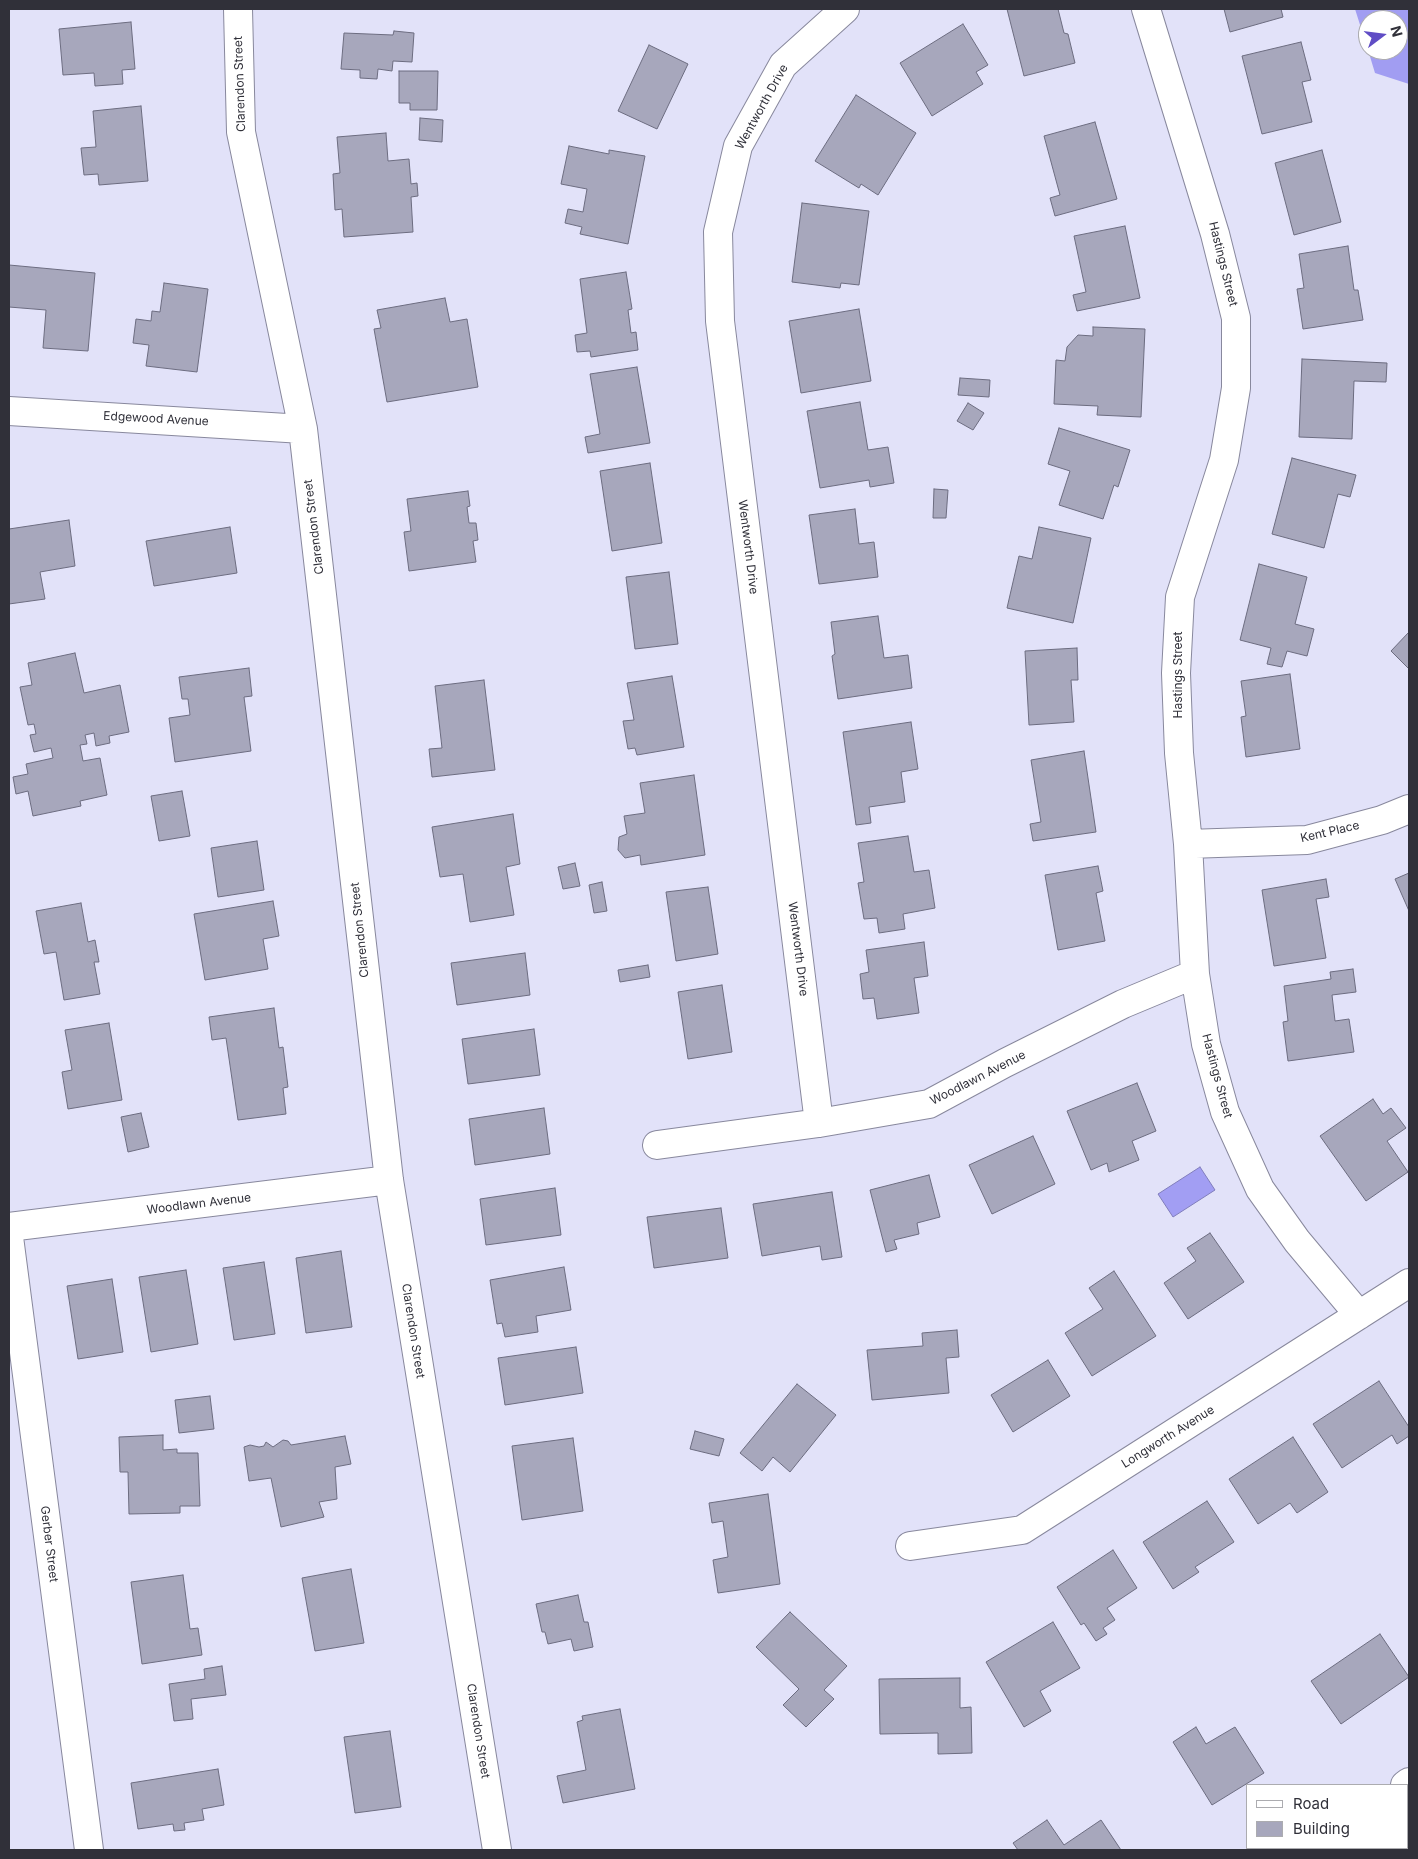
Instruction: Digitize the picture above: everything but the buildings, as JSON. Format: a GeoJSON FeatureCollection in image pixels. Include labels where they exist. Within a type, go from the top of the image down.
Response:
{"type":"FeatureCollection","features":[{"type":"Feature","properties":{"kind":"street","name":"Clarendon Street"},"geometry":{"type":"LineString","coordinates":[[238,9],[241,132],[303,428],[389,1180],[497,1850]]}},
{"type":"Feature","properties":{"kind":"street","name":"Wentworth Drive"},"geometry":{"type":"LineString","coordinates":[[820,1123],[720,321],[718,232],[738,146],[783,65],[844,9]]}},
{"type":"Feature","properties":{"kind":"street","name":"Hastings Street"},"geometry":{"type":"LineString","coordinates":[[1146,9],[1216,234],[1236,318],[1236,388],[1224,460],[1180,597],[1176,673],[1179,753],[1188,844],[1195,974],[1206,1044],[1225,1112],[1260,1189],[1296,1241],[1359,1315]]}},
{"type":"Feature","properties":{"kind":"street","name":"Edgewood Avenue"},"geometry":{"type":"LineString","coordinates":[[9,411],[303,428]]}},
{"type":"Feature","properties":{"kind":"street","name":"Kent Place"},"geometry":{"type":"LineString","coordinates":[[1188,844],[1307,840],[1382,820],[1409,809]]}},
{"type":"Feature","properties":{"kind":"street","name":"Woodlawn Avenue"},"geometry":{"type":"LineString","coordinates":[[657,1145],[820,1123],[929,1104],[1005,1063],[1123,1004],[1195,974]]}},
{"type":"Feature","properties":{"kind":"street","name":"Woodlawn Avenue"},"geometry":{"type":"LineString","coordinates":[[9,1227],[389,1180]]}},
{"type":"Feature","properties":{"kind":"street","name":"Gerber Street"},"geometry":{"type":"LineString","coordinates":[[9,1237],[89,1850]]}},
{"type":"Feature","properties":{"kind":"street","name":"Longworth Avenue"},"geometry":{"type":"LineString","coordinates":[[910,1546],[1022,1530],[1409,1283]]}},
{"type":"Feature","properties":{"kind":"shaded area"},"geometry":{"type":"Polygon","coordinates":[[[1355,9],[1409,9],[1409,84],[1375,73],[1371,60],[1408,60],[1408,10],[1358,10],[1358,19],[1355,9]]]}},
{"type":"Feature","properties":{"kind":"shaded area"},"geometry":{"type":"Polygon","coordinates":[[[1200,1167],[1215,1190],[1173,1217],[1158,1194],[1200,1167]]]}}]}
